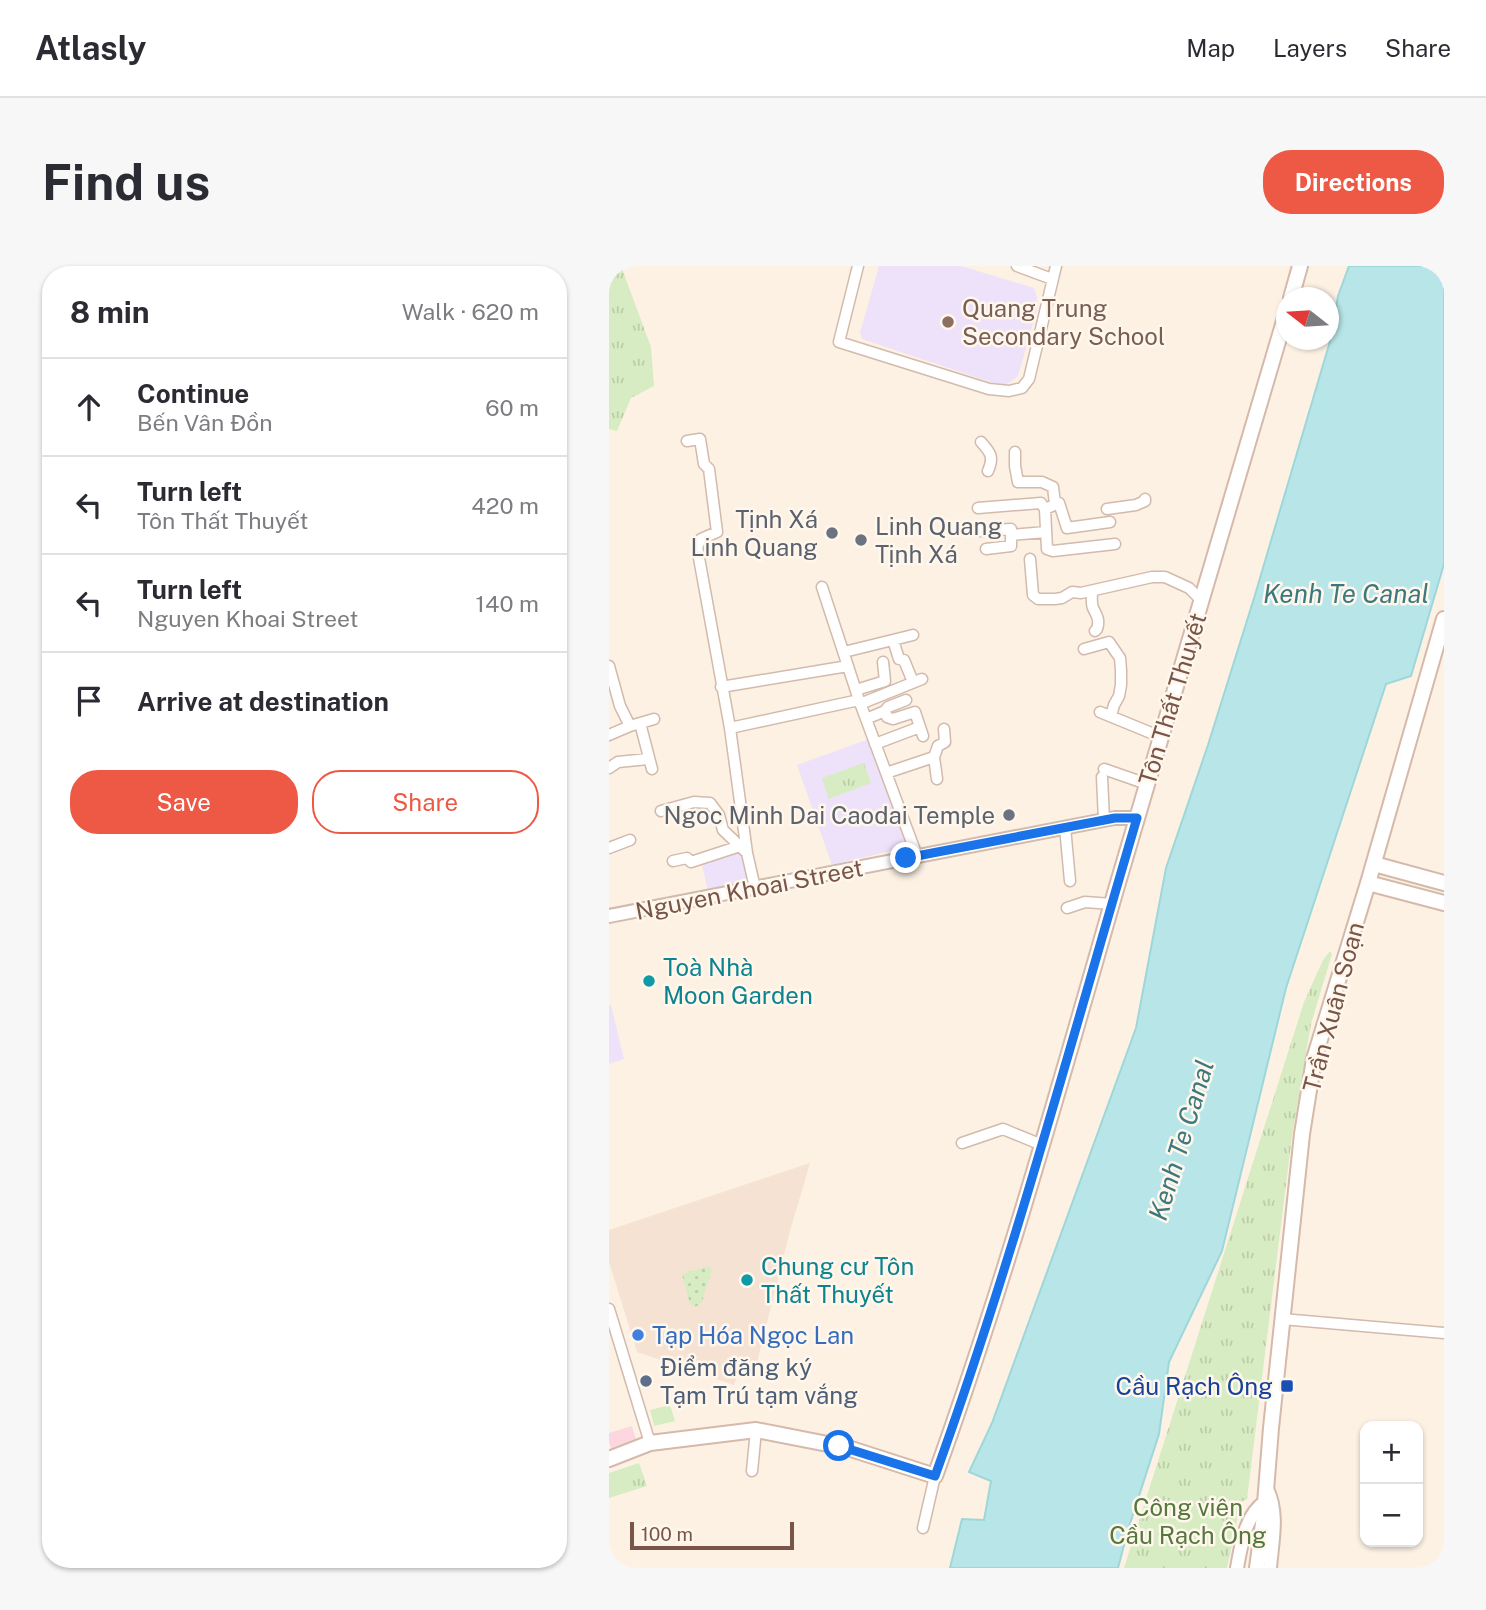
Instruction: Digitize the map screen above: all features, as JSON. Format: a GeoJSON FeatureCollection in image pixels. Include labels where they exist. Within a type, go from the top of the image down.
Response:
{"type":"FeatureCollection","features":[{"type":"Feature","properties":{"kind":"main road"},"geometry":{"type":"LineString","coordinates":[[1294,287],[1300,266]]}},
{"type":"Feature","properties":{"kind":"main road","name":"Tôn Thất Thuyết"},"geometry":{"type":"LineString","coordinates":[[935,1476],[976,1360],[1042,1145],[1276,346]]}},
{"type":"Feature","properties":{"kind":"main road","name":"Trần Xuân Soạn"},"geometry":{"type":"LineString","coordinates":[[1265,1502],[1301,1134],[1314,1059],[1374,864],[1444,619]]}},
{"type":"Feature","properties":{"kind":"main road"},"geometry":{"type":"LineString","coordinates":[[1374,864],[1444,883]]}},
{"type":"Feature","properties":{"kind":"main road"},"geometry":{"type":"LineString","coordinates":[[1368,883],[1444,903]]}},
{"type":"Feature","properties":{"kind":"main road"},"geometry":{"type":"LineString","coordinates":[[609,1460],[650,1443],[756,1430],[848,1448],[935,1476]]}},
{"type":"Feature","properties":{"kind":"main road"},"geometry":{"type":"LineString","coordinates":[[1257,1568],[1265,1502]]}},
{"type":"Feature","properties":{"kind":"street"},"geometry":{"type":"LineString","coordinates":[[858,266],[838,342],[989,389],[1009,391],[1022,388],[1029,379],[1056,266]]}},
{"type":"Feature","properties":{"kind":"street"},"geometry":{"type":"LineString","coordinates":[[1017,266],[1052,279]]}},
{"type":"Feature","properties":{"kind":"street"},"geometry":{"type":"LineString","coordinates":[[687,441],[700,439],[704,464],[709,469],[717,532],[701,539],[697,547],[730,728],[743,850],[755,888]]}},
{"type":"Feature","properties":{"kind":"street"},"geometry":{"type":"LineString","coordinates":[[981,442],[991,455],[988,471]]}},
{"type":"Feature","properties":{"kind":"street"},"geometry":{"type":"LineString","coordinates":[[1016,452],[1018,482],[1042,482],[1053,487],[1046,532],[1047,549],[1053,551],[1115,544]]}},
{"type":"Feature","properties":{"kind":"street"},"geometry":{"type":"LineString","coordinates":[[1107,509],[1136,505],[1145,499]]}},
{"type":"Feature","properties":{"kind":"street"},"geometry":{"type":"LineString","coordinates":[[978,508],[1041,503],[1050,506],[1059,503],[1067,528],[1110,522]]}},
{"type":"Feature","properties":{"kind":"street"},"geometry":{"type":"LineString","coordinates":[[979,531],[1011,529],[1011,546],[986,549]]}},
{"type":"Feature","properties":{"kind":"street"},"geometry":{"type":"LineString","coordinates":[[1011,535],[1046,532]]}},
{"type":"Feature","properties":{"kind":"street"},"geometry":{"type":"LineString","coordinates":[[1030,559],[1033,595],[1038,599],[1055,599],[1152,577],[1165,577],[1189,588],[1201,600]]}},
{"type":"Feature","properties":{"kind":"street"},"geometry":{"type":"LineString","coordinates":[[822,587],[858,698],[917,856]]}},
{"type":"Feature","properties":{"kind":"street"},"geometry":{"type":"LineString","coordinates":[[1092,591],[1093,607],[1099,623],[1095,631]]}},
{"type":"Feature","properties":{"kind":"street"},"geometry":{"type":"LineString","coordinates":[[844,652],[913,635]]}},
{"type":"Feature","properties":{"kind":"street"},"geometry":{"type":"LineString","coordinates":[[730,728],[858,698],[918,680],[904,660],[899,659],[893,640]]}},
{"type":"Feature","properties":{"kind":"street"},"geometry":{"type":"LineString","coordinates":[[1084,649],[1109,642],[1120,658],[1121,685],[1111,716]]}},
{"type":"Feature","properties":{"kind":"street"},"geometry":{"type":"LineString","coordinates":[[858,698],[885,681],[883,662]]}},
{"type":"Feature","properties":{"kind":"street"},"geometry":{"type":"LineString","coordinates":[[609,666],[620,706],[645,739],[650,764],[618,762],[609,768]]}},
{"type":"Feature","properties":{"kind":"street"},"geometry":{"type":"LineString","coordinates":[[721,687],[848,666]]}},
{"type":"Feature","properties":{"kind":"street"},"geometry":{"type":"LineString","coordinates":[[866,719],[906,700]]}},
{"type":"Feature","properties":{"kind":"street"},"geometry":{"type":"LineString","coordinates":[[875,744],[921,731],[915,712],[893,719],[887,717],[885,711]]}},
{"type":"Feature","properties":{"kind":"street"},"geometry":{"type":"LineString","coordinates":[[1100,712],[1161,737]]}},
{"type":"Feature","properties":{"kind":"street"},"geometry":{"type":"LineString","coordinates":[[609,735],[654,719]]}},
{"type":"Feature","properties":{"kind":"street"},"geometry":{"type":"LineString","coordinates":[[937,779],[934,757],[937,746],[946,742],[944,729]]}},
{"type":"Feature","properties":{"kind":"street"},"geometry":{"type":"LineString","coordinates":[[886,773],[934,757]]}},
{"type":"Feature","properties":{"kind":"street"},"geometry":{"type":"LineString","coordinates":[[1104,820],[1103,773],[1147,784]]}},
{"type":"Feature","properties":{"kind":"street"},"geometry":{"type":"LineString","coordinates":[[661,811],[694,802],[710,803],[719,815],[723,830],[743,850]]}},
{"type":"Feature","properties":{"kind":"street","name":"Nguyen Khoai Street"},"geometry":{"type":"LineString","coordinates":[[609,916],[1065,827],[1115,818],[1137,818]]}},
{"type":"Feature","properties":{"kind":"street"},"geometry":{"type":"LineString","coordinates":[[1065,827],[1070,881]]}},
{"type":"Feature","properties":{"kind":"street"},"geometry":{"type":"LineString","coordinates":[[609,848],[630,840]]}},
{"type":"Feature","properties":{"kind":"street"},"geometry":{"type":"LineString","coordinates":[[673,861],[687,858],[691,862],[743,850]]}},
{"type":"Feature","properties":{"kind":"street"},"geometry":{"type":"LineString","coordinates":[[1067,908],[1085,902],[1111,904]]}},
{"type":"Feature","properties":{"kind":"street"},"geometry":{"type":"LineString","coordinates":[[962,1143],[1003,1129],[1042,1145]]}},
{"type":"Feature","properties":{"kind":"street"},"geometry":{"type":"LineString","coordinates":[[609,1309],[650,1443]]}},
{"type":"Feature","properties":{"kind":"street"},"geometry":{"type":"LineString","coordinates":[[1282,1319],[1444,1333]]}},
{"type":"Feature","properties":{"kind":"street"},"geometry":{"type":"LineString","coordinates":[[752,1471],[756,1430]]}},
{"type":"Feature","properties":{"kind":"street","name":"Tôn Thất Thuyết"},"geometry":{"type":"LineString","coordinates":[[922,1528],[935,1476]]}},
{"type":"Feature","properties":{"kind":"street","name":"Trần Xuân Soạn"},"geometry":{"type":"LineString","coordinates":[[1237,1568],[1249,1521],[1265,1502],[1272,1502],[1270,1568]]}},
{"type":"Feature","properties":{"kind":"shaded area","name":"Quang Trung Secondary School"},"geometry":{"type":"Polygon","coordinates":[[[879,266],[961,266],[1034,288],[1037,310],[1018,376],[1007,384],[999,385],[862,339],[860,333],[879,266]]]}},
{"type":"Feature","properties":{"kind":"shaded area"},"geometry":{"type":"Polygon","coordinates":[[[872,738],[911,846],[832,865],[797,765],[872,738]]]}},
{"type":"Feature","properties":{"kind":"shaded area"},"geometry":{"type":"Polygon","coordinates":[[[741,849],[752,881],[708,891],[701,860],[741,849]]]}},
{"type":"Feature","properties":{"kind":"shaded area"},"geometry":{"type":"Polygon","coordinates":[[[609,1005],[624,1059],[609,1064],[609,1005]]]}},
{"type":"Feature","properties":{"kind":"shaded area"},"geometry":{"type":"Polygon","coordinates":[[[810,1163],[754,1374],[739,1371],[734,1385],[637,1352],[609,1262],[609,1230],[810,1163]]]}},
{"type":"Feature","properties":{"kind":"shaded area"},"geometry":{"type":"Polygon","coordinates":[[[632,1426],[637,1443],[612,1451],[609,1433],[632,1426]]]}},
{"type":"Feature","properties":{"kind":"green space"},"geometry":{"type":"Polygon","coordinates":[[[609,266],[621,266],[651,347],[654,386],[631,398],[617,431],[609,429],[609,266]]]}},
{"type":"Feature","properties":{"kind":"green space"},"geometry":{"type":"Polygon","coordinates":[[[864,763],[871,783],[829,799],[822,778],[864,763]]]}},
{"type":"Feature","properties":{"kind":"green space","name":"Công viên Cầu Rạch Ông"},"geometry":{"type":"Polygon","coordinates":[[[1330,951],[1332,954],[1311,1024],[1292,1136],[1247,1499],[1241,1502],[1227,1568],[1124,1568],[1304,1002],[1323,960],[1330,951]]]}},
{"type":"Feature","properties":{"kind":"green space"},"geometry":{"type":"Polygon","coordinates":[[[709,1266],[712,1269],[702,1302],[694,1307],[690,1304],[682,1274],[709,1266]]]}},
{"type":"Feature","properties":{"kind":"green space"},"geometry":{"type":"Polygon","coordinates":[[[670,1405],[675,1421],[654,1426],[650,1410],[670,1405]]]}},
{"type":"Feature","properties":{"kind":"green space"},"geometry":{"type":"Polygon","coordinates":[[[639,1463],[647,1486],[609,1498],[609,1473],[639,1463]]]}},
{"type":"Feature","properties":{"kind":"water","name":"Kenh Te Canal"},"geometry":{"type":"Polygon","coordinates":[[[1349,266],[1444,266],[1444,564],[1411,676],[1386,684],[1286,988],[1222,1251],[1169,1362],[1159,1434],[1118,1568],[950,1568],[962,1519],[984,1520],[991,1481],[969,1472],[992,1423],[1136,1028],[1166,868],[1255,595],[1327,350],[1339,350],[1339,293],[1349,266]]]}},
{"type":"Feature","properties":{"kind":"place","name":"Quang Trung Secondary School"},"geometry":{"type":"Point","coordinates":[948,322]}},
{"type":"Feature","properties":{"kind":"place","name":"Tịnh Xá Linh Quang"},"geometry":{"type":"Point","coordinates":[832,533]}},
{"type":"Feature","properties":{"kind":"place","name":"Linh Quang Tịnh Xá"},"geometry":{"type":"Point","coordinates":[861,540]}},
{"type":"Feature","properties":{"kind":"place","name":"Ngoc Minh Dai Caodai Temple"},"geometry":{"type":"Point","coordinates":[1009,815]}},
{"type":"Feature","properties":{"kind":"place","name":"Toà Nhà Moon Garden"},"geometry":{"type":"Point","coordinates":[649,981]}},
{"type":"Feature","properties":{"kind":"place","name":"Chung cư Tôn Thất Thuyết"},"geometry":{"type":"Point","coordinates":[747,1280]}},
{"type":"Feature","properties":{"kind":"place","name":"Tạp Hóa Ngọc Lan"},"geometry":{"type":"Point","coordinates":[638,1335]}},
{"type":"Feature","properties":{"kind":"place","name":"Điểm đăng ký Tạm Trú tạm vắng"},"geometry":{"type":"Point","coordinates":[646,1381]}},
{"type":"Feature","properties":{"kind":"place","name":"Cầu Rạch Ông"},"geometry":{"type":"Point","coordinates":[1287,1386]}},
{"type":"Feature","properties":{"kind":"route"},"geometry":{"type":"LineString","coordinates":[[839,1446],[935,1476],[976,1360],[1137,818],[1115,818],[906,858]]}}]}
